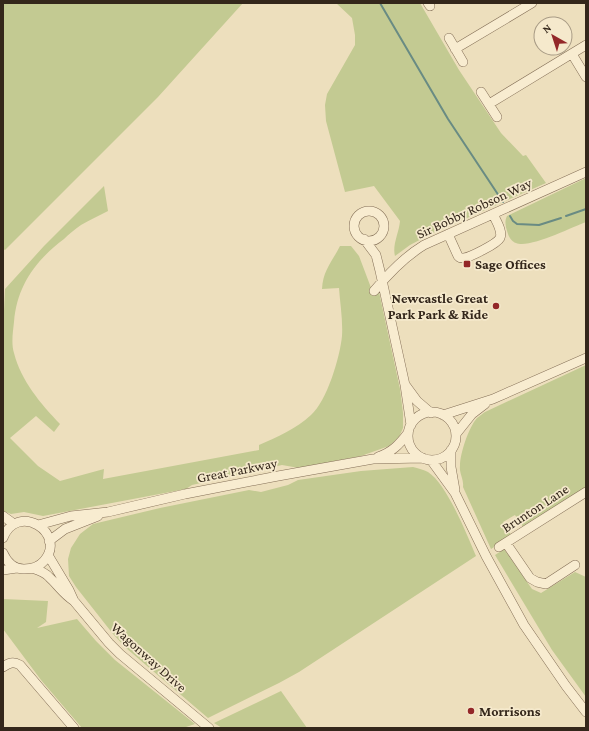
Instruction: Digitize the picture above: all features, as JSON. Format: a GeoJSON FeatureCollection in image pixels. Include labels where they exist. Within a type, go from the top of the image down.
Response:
{"type":"FeatureCollection","features":[{"type":"Feature","properties":{"kind":"street"},"geometry":{"type":"LineString","coordinates":[[456,49],[532,3]]}},
{"type":"Feature","properties":{"kind":"street"},"geometry":{"type":"LineString","coordinates":[[449,38],[463,62]]}},
{"type":"Feature","properties":{"kind":"street"},"geometry":{"type":"LineString","coordinates":[[573,53],[586,45]]}},
{"type":"Feature","properties":{"kind":"street"},"geometry":{"type":"LineString","coordinates":[[489,104],[569,56]]}},
{"type":"Feature","properties":{"kind":"street"},"geometry":{"type":"LineString","coordinates":[[573,56],[586,77]]}},
{"type":"Feature","properties":{"kind":"street"},"geometry":{"type":"LineString","coordinates":[[481,92],[497,117]]}},
{"type":"Feature","properties":{"kind":"street","name":"Sir Bobby Robson Way"},"geometry":{"type":"LineString","coordinates":[[374,291],[391,271],[410,254],[431,241],[586,172]]}},
{"type":"Feature","properties":{"kind":"street"},"geometry":{"type":"LineString","coordinates":[[376,255],[384,225],[381,216],[372,211],[367,211],[358,216],[355,224],[357,233],[364,239],[376,255],[406,385],[410,429],[408,440],[411,447],[416,454],[427,459],[455,493],[486,556],[524,625],[586,712]]}},
{"type":"Feature","properties":{"kind":"street"},"geometry":{"type":"LineString","coordinates":[[448,234],[458,256],[460,258],[467,257],[495,243],[500,238],[500,232],[493,214]]}},
{"type":"Feature","properties":{"kind":"street"},"geometry":{"type":"LineString","coordinates":[[364,239],[374,240],[381,234]]}},
{"type":"Feature","properties":{"kind":"street"},"geometry":{"type":"LineString","coordinates":[[406,385],[417,401],[431,413],[443,415],[493,399],[586,358]]}},
{"type":"Feature","properties":{"kind":"street"},"geometry":{"type":"LineString","coordinates":[[456,434],[472,414],[493,399]]}},
{"type":"Feature","properties":{"kind":"street","name":"Great Parkway"},"geometry":{"type":"LineString","coordinates":[[373,459],[386,454],[398,446],[419,416],[426,413],[431,413]]}},
{"type":"Feature","properties":{"kind":"street"},"geometry":{"type":"LineString","coordinates":[[443,415],[451,422],[456,434],[455,444],[451,450],[451,467],[455,493]]}},
{"type":"Feature","properties":{"kind":"street","name":"Great Parkway"},"geometry":{"type":"LineString","coordinates":[[14,524],[29,521],[38,525],[71,516],[108,512],[271,477],[373,459],[427,459],[443,457],[451,450]]}},
{"type":"Feature","properties":{"kind":"street","name":"Brunton Lane"},"geometry":{"type":"LineString","coordinates":[[575,565],[546,584],[537,582],[530,578],[502,545],[586,492]]}},
{"type":"Feature","properties":{"kind":"street","name":"Great Parkway"},"geometry":{"type":"LineString","coordinates":[[49,541],[65,529],[108,512]]}},
{"type":"Feature","properties":{"kind":"street"},"geometry":{"type":"LineString","coordinates":[[3,516],[14,524],[3,538]]}},
{"type":"Feature","properties":{"kind":"street"},"geometry":{"type":"LineString","coordinates":[[3,570],[32,568],[41,564],[48,555],[49,541],[45,532],[38,525]]}},
{"type":"Feature","properties":{"kind":"street"},"geometry":{"type":"LineString","coordinates":[[3,553],[9,562],[17,568]]}},
{"type":"Feature","properties":{"kind":"street","name":"Wagonway Drive"},"geometry":{"type":"LineString","coordinates":[[48,555],[70,590],[74,601]]}},
{"type":"Feature","properties":{"kind":"street","name":"Wagonway Drive"},"geometry":{"type":"LineString","coordinates":[[32,568],[49,576],[65,595],[74,601],[120,654],[209,728]]}},
{"type":"Feature","properties":{"kind":"street"},"geometry":{"type":"LineString","coordinates":[[3,667],[14,662],[20,664],[74,728]]}},
{"type":"Feature","properties":{"kind":"green space"},"geometry":{"type":"Polygon","coordinates":[[[3,3],[243,3],[158,97],[5,250],[3,249],[3,3]]]}},
{"type":"Feature","properties":{"kind":"green space"},"geometry":{"type":"Polygon","coordinates":[[[336,3],[420,3],[459,70],[501,133],[523,156],[526,155],[546,183],[433,233],[410,245],[395,256],[394,248],[400,221],[374,186],[345,192],[326,121],[325,105],[327,94],[355,45],[352,18],[336,3]]]}},
{"type":"Feature","properties":{"kind":"green space"},"geometry":{"type":"Polygon","coordinates":[[[586,178],[586,222],[551,237],[530,243],[522,244],[513,242],[508,234],[506,225],[507,216],[586,178]]]}},
{"type":"Feature","properties":{"kind":"green space"},"geometry":{"type":"Polygon","coordinates":[[[104,186],[108,211],[87,221],[44,256],[29,275],[23,286],[16,309],[12,341],[17,363],[32,392],[60,424],[54,432],[36,416],[10,438],[38,466],[60,481],[104,469],[103,479],[259,450],[259,445],[299,424],[311,415],[322,400],[332,378],[339,355],[342,336],[342,318],[339,288],[322,289],[328,266],[340,246],[351,246],[359,256],[373,293],[379,292],[400,389],[403,428],[399,437],[389,446],[361,456],[299,468],[282,465],[192,485],[186,489],[43,516],[24,512],[11,514],[3,511],[3,332],[5,289],[44,246],[104,186]]]}},
{"type":"Feature","properties":{"kind":"green space"},"geometry":{"type":"Polygon","coordinates":[[[586,365],[586,487],[523,527],[515,515],[503,522],[512,536],[491,549],[463,487],[460,471],[460,461],[471,427],[477,418],[485,412],[586,365]]]}},
{"type":"Feature","properties":{"kind":"green space"},"geometry":{"type":"Polygon","coordinates":[[[413,467],[428,472],[442,487],[462,523],[476,556],[299,672],[208,718],[126,648],[113,634],[69,576],[68,559],[71,548],[80,534],[93,524],[160,508],[249,490],[261,492],[288,485],[298,480],[361,471],[413,467]]]}},
{"type":"Feature","properties":{"kind":"green space"},"geometry":{"type":"Polygon","coordinates":[[[504,549],[532,589],[541,593],[575,572],[586,577],[586,697],[552,650],[495,555],[504,549]]]}},
{"type":"Feature","properties":{"kind":"green space"},"geometry":{"type":"Polygon","coordinates":[[[3,599],[48,601],[46,622],[37,628],[77,619],[115,660],[195,724],[183,728],[82,728],[41,680],[3,629],[3,599]]]}},
{"type":"Feature","properties":{"kind":"green space"},"geometry":{"type":"Polygon","coordinates":[[[281,691],[307,728],[222,728],[214,723],[281,691]]]}},
{"type":"Feature","properties":{"kind":"waterway"},"geometry":{"type":"LineString","coordinates":[[380,3],[448,119],[503,202]]}},
{"type":"Feature","properties":{"kind":"waterway"},"geometry":{"type":"LineString","coordinates":[[566,216],[586,209]]}},
{"type":"Feature","properties":{"kind":"waterway"},"geometry":{"type":"LineString","coordinates":[[510,216],[517,224],[539,225],[561,218]]}},
{"type":"Feature","properties":{"kind":"place","name":"Sage Offices"},"geometry":{"type":"Point","coordinates":[467,264]}},
{"type":"Feature","properties":{"kind":"place","name":"Newcastle Great Park Park & Ride"},"geometry":{"type":"Point","coordinates":[496,306]}},
{"type":"Feature","properties":{"kind":"place","name":"Morrisons"},"geometry":{"type":"Point","coordinates":[471,711]}}]}
